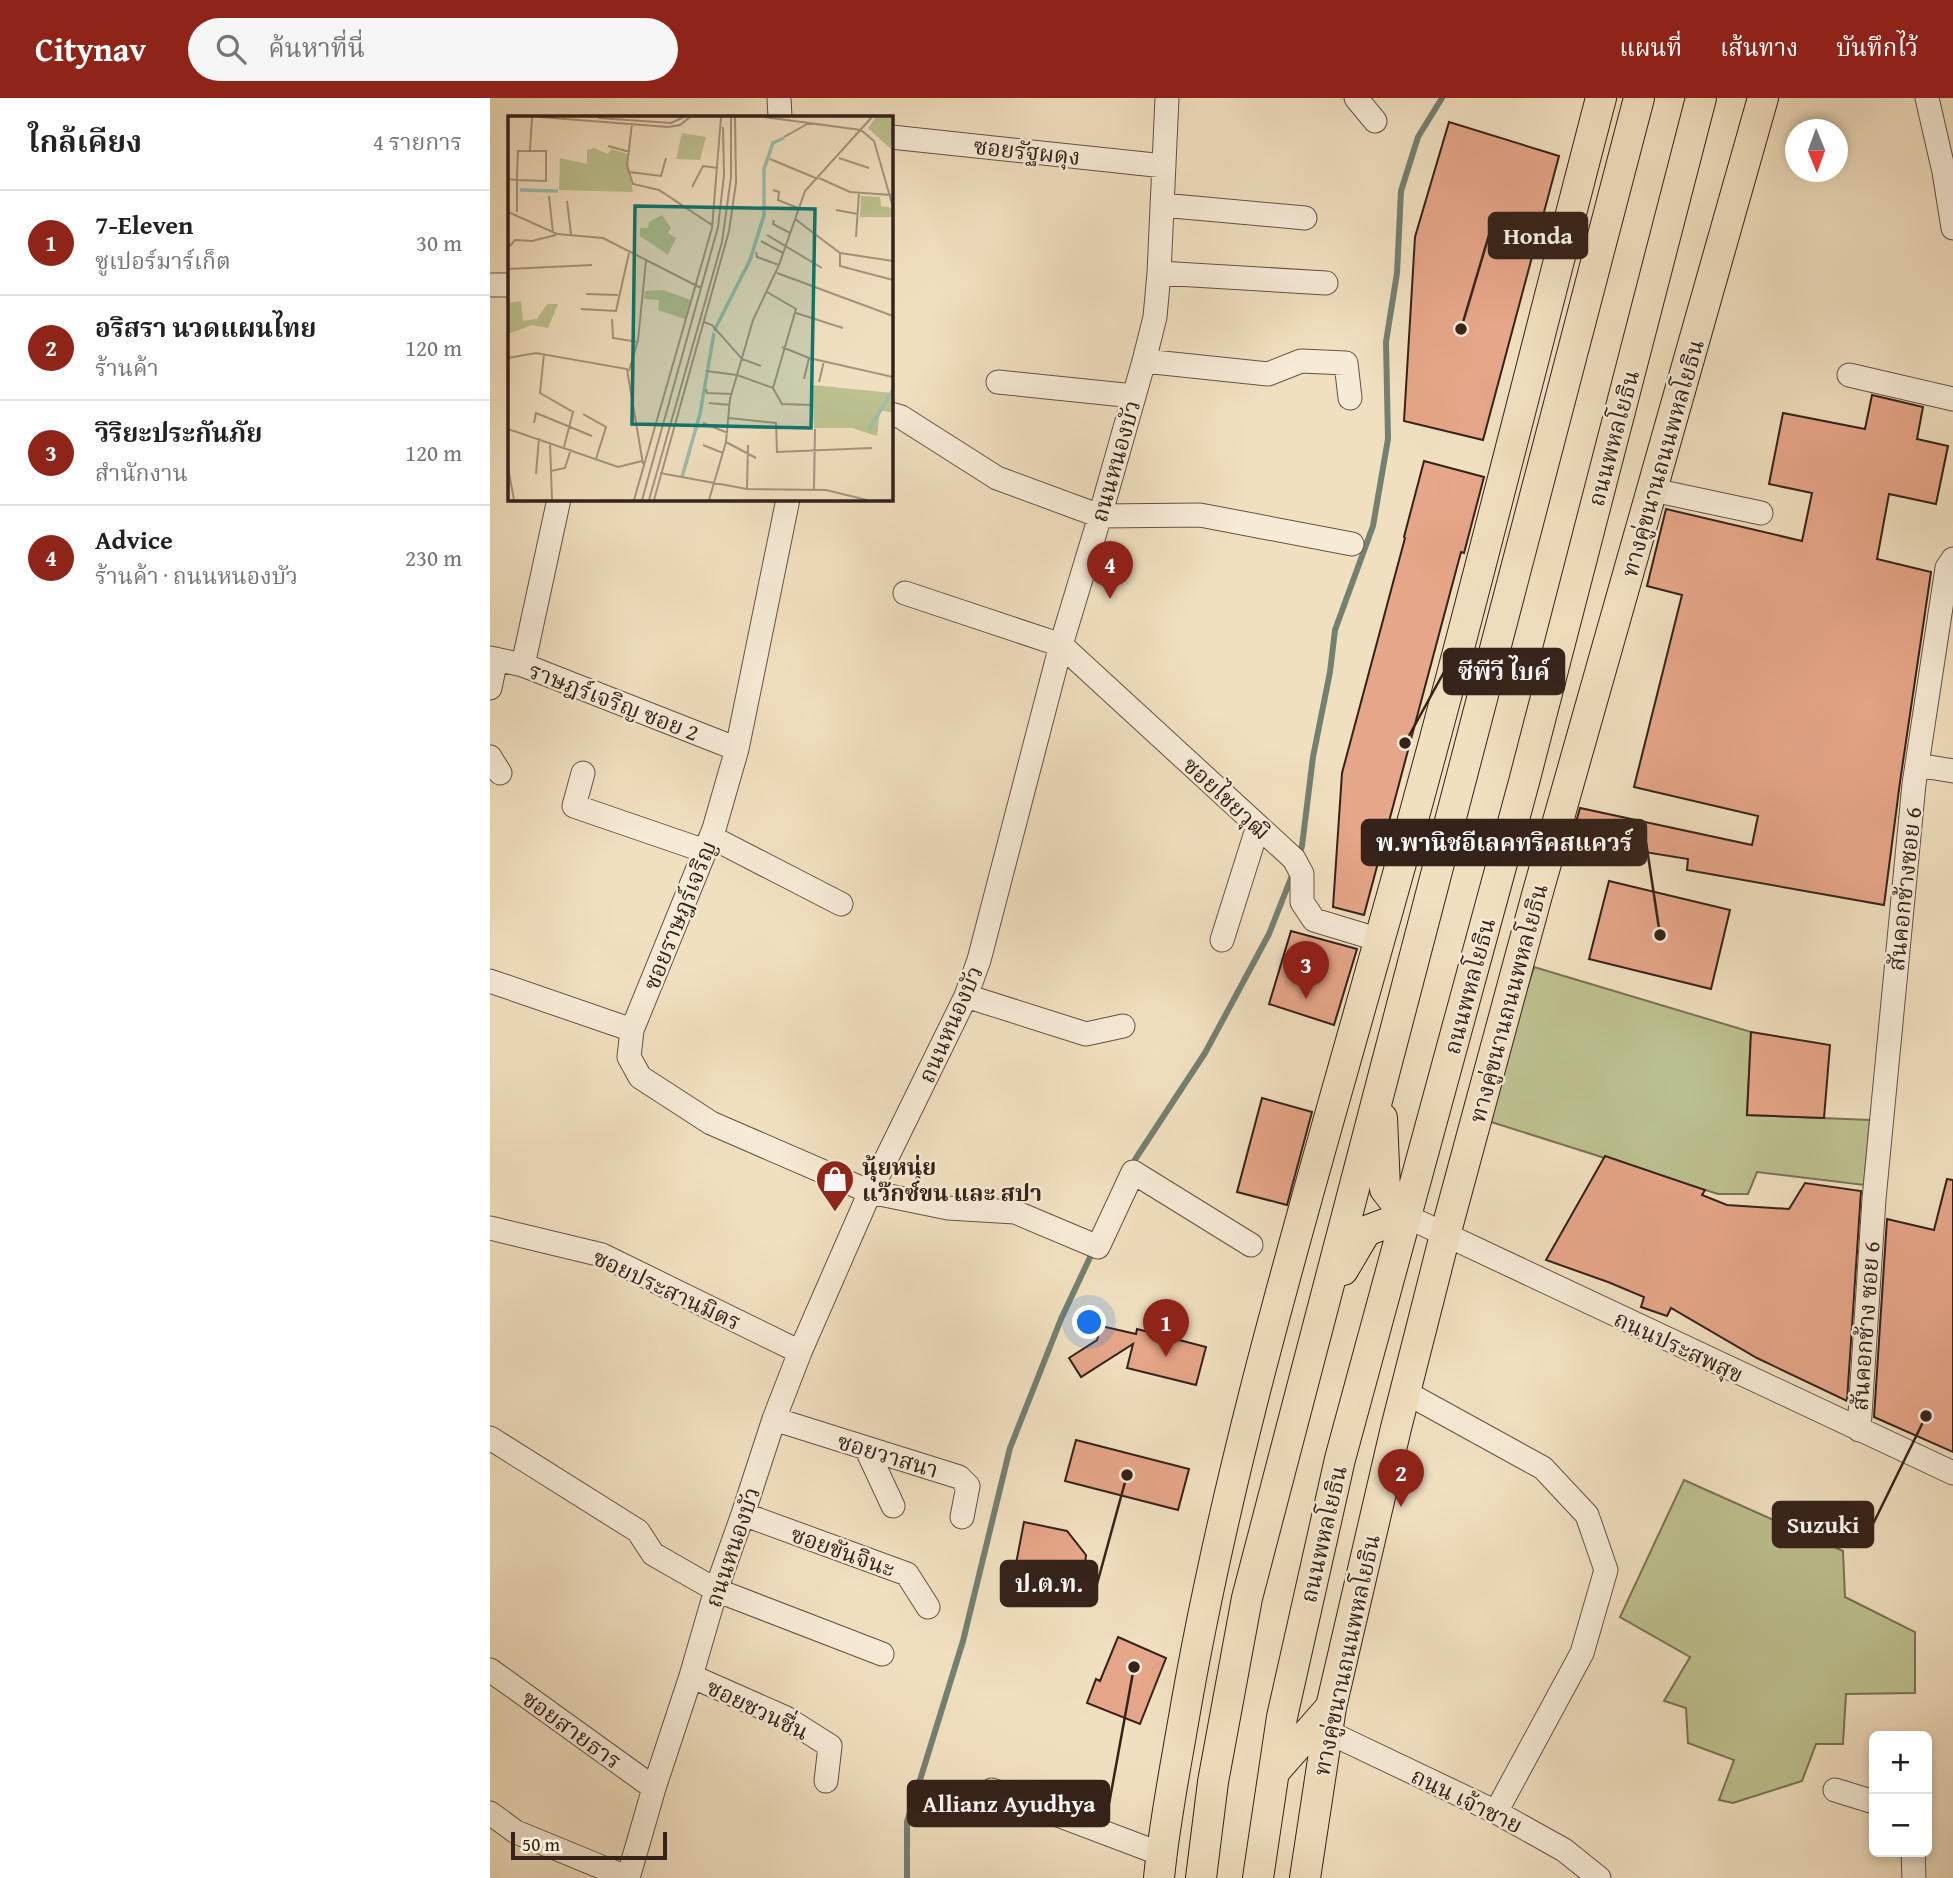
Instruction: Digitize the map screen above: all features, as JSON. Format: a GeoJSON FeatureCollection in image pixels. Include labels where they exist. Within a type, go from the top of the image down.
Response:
{"type":"FeatureCollection","features":[{"type":"Feature","properties":{"kind":"main road"},"geometry":{"type":"LineString","coordinates":[[1201,1878],[1213,1782],[1247,1598],[1639,98]]}},
{"type":"Feature","properties":{"kind":"main road","name":"ถนนพหลโยธิน"},"geometry":{"type":"LineString","coordinates":[[1258,1878],[1282,1717],[1340,1459],[1524,782],[1701,98]]}},
{"type":"Feature","properties":{"kind":"main road","name":"ทางคู่ขนานถนนพหลโยธิน"},"geometry":{"type":"LineString","coordinates":[[1305,1878],[1329,1720],[1405,1392],[1445,1236],[1537,895],[1763,98]]}},
{"type":"Feature","properties":{"kind":"main road"},"geometry":{"type":"LineString","coordinates":[[1160,1866],[1189,1683],[1248,1416],[1289,1260],[1460,651],[1601,101]]}},
{"type":"Feature","properties":{"kind":"main road"},"geometry":{"type":"LineString","coordinates":[[1524,782],[1537,895]]}},
{"type":"Feature","properties":{"kind":"main road"},"geometry":{"type":"LineString","coordinates":[[1395,883],[1409,981]]}},
{"type":"Feature","properties":{"kind":"main road"},"geometry":{"type":"LineString","coordinates":[[1322,1306],[1366,1231],[1406,1216],[1385,1189],[1380,1092]]}},
{"type":"Feature","properties":{"kind":"main road"},"geometry":{"type":"LineString","coordinates":[[1210,1579],[1231,1689]]}},
{"type":"Feature","properties":{"kind":"main road"},"geometry":{"type":"LineString","coordinates":[[1274,1772],[1329,1720]]}},
{"type":"Feature","properties":{"kind":"street"},"geometry":{"type":"LineString","coordinates":[[779,98],[780,116]]}},
{"type":"Feature","properties":{"kind":"street","name":"ถนนหนองบัว"},"geometry":{"type":"LineString","coordinates":[[628,1878],[716,1590],[774,1419],[800,1352],[870,1192],[966,996],[979,960],[1061,645],[1144,361],[1154,317],[1159,273],[1167,98]]}},
{"type":"Feature","properties":{"kind":"street"},"geometry":{"type":"LineString","coordinates":[[1356,98],[1376,121]]}},
{"type":"Feature","properties":{"kind":"street"},"geometry":{"type":"LineString","coordinates":[[1927,98],[1944,172],[1953,228]]}},
{"type":"Feature","properties":{"kind":"street","name":"ซอยรัฐผดุง"},"geometry":{"type":"LineString","coordinates":[[892,137],[1164,166]]}},
{"type":"Feature","properties":{"kind":"street"},"geometry":{"type":"LineString","coordinates":[[1162,205],[1305,218]]}},
{"type":"Feature","properties":{"kind":"street"},"geometry":{"type":"LineString","coordinates":[[1159,273],[1326,283]]}},
{"type":"Feature","properties":{"kind":"street"},"geometry":{"type":"LineString","coordinates":[[1144,361],[1268,374],[1301,361],[1346,363],[1350,398]]}},
{"type":"Feature","properties":{"kind":"street"},"geometry":{"type":"LineString","coordinates":[[1849,375],[1953,399]]}},
{"type":"Feature","properties":{"kind":"street"},"geometry":{"type":"LineString","coordinates":[[998,382],[1134,396]]}},
{"type":"Feature","properties":{"kind":"street"},"geometry":{"type":"LineString","coordinates":[[892,414],[901,417],[997,478],[1100,516],[1200,515],[1352,544]]}},
{"type":"Feature","properties":{"kind":"street"},"geometry":{"type":"LineString","coordinates":[[1653,491],[1761,513]]}},
{"type":"Feature","properties":{"kind":"street"},"geometry":{"type":"LineString","coordinates":[[523,665],[559,500]]}},
{"type":"Feature","properties":{"kind":"street","name":"ซอยราษฎร์เจริญ"},"geometry":{"type":"LineString","coordinates":[[788,500],[737,749],[708,844],[632,1030],[629,1057],[640,1076],[711,1123],[870,1192],[948,1208],[1015,1212],[1098,1247],[1133,1172],[1251,1245]]}},
{"type":"Feature","properties":{"kind":"street","name":"สันคอกช้างซอย 6"},"geometry":{"type":"LineString","coordinates":[[1872,1223],[1917,765],[1947,568],[1953,559]]}},
{"type":"Feature","properties":{"kind":"street"},"geometry":{"type":"LineString","coordinates":[[905,593],[1061,645]]}},
{"type":"Feature","properties":{"kind":"street","name":"ซอยไชยวุฒิ"},"geometry":{"type":"LineString","coordinates":[[1061,645],[1294,859],[1302,874],[1302,902],[1314,920],[1380,940]]}},
{"type":"Feature","properties":{"kind":"street"},"geometry":{"type":"LineString","coordinates":[[490,688],[493,659]]}},
{"type":"Feature","properties":{"kind":"street","name":"ราษฎร์เจริญ ซอย 2"},"geometry":{"type":"LineString","coordinates":[[493,659],[523,665],[737,749]]}},
{"type":"Feature","properties":{"kind":"street"},"geometry":{"type":"LineString","coordinates":[[1917,765],[1953,771]]}},
{"type":"Feature","properties":{"kind":"street"},"geometry":{"type":"LineString","coordinates":[[583,773],[574,806],[708,844],[841,904]]}},
{"type":"Feature","properties":{"kind":"street"},"geometry":{"type":"LineString","coordinates":[[1222,940],[1258,826]]}},
{"type":"Feature","properties":{"kind":"street"},"geometry":{"type":"LineString","coordinates":[[490,981],[632,1030]]}},
{"type":"Feature","properties":{"kind":"street"},"geometry":{"type":"LineString","coordinates":[[966,996],[1086,1034],[1123,1026]]}},
{"type":"Feature","properties":{"kind":"street","name":"ถนนประสพสุข"},"geometry":{"type":"LineString","coordinates":[[1406,1216],[1953,1473]]}},
{"type":"Feature","properties":{"kind":"street","name":"สันคอกช้าง ซอย 6"},"geometry":{"type":"LineString","coordinates":[[1858,1430],[1872,1223]]}},
{"type":"Feature","properties":{"kind":"street","name":"ซอยประสานมิตร"},"geometry":{"type":"LineString","coordinates":[[490,1228],[603,1255],[800,1352]]}},
{"type":"Feature","properties":{"kind":"street"},"geometry":{"type":"LineString","coordinates":[[1405,1392],[1543,1468],[1587,1515],[1606,1570],[1582,1653],[1496,1812]]}},
{"type":"Feature","properties":{"kind":"street","name":"ซอยวาสนา"},"geometry":{"type":"LineString","coordinates":[[774,1419],[959,1477],[968,1486],[962,1517]]}},
{"type":"Feature","properties":{"kind":"street"},"geometry":{"type":"LineString","coordinates":[[490,1438],[638,1531],[653,1555],[716,1590],[882,1654]]}},
{"type":"Feature","properties":{"kind":"street"},"geometry":{"type":"LineString","coordinates":[[866,1448],[892,1506]]}},
{"type":"Feature","properties":{"kind":"street","name":"ซอยขันจินะ"},"geometry":{"type":"LineString","coordinates":[[743,1514],[907,1574],[928,1606]]}},
{"type":"Feature","properties":{"kind":"street","name":"ซอยสายธาร"},"geometry":{"type":"LineString","coordinates":[[490,1670],[654,1788]]}},
{"type":"Feature","properties":{"kind":"street","name":"ซอยชวนชื่น"},"geometry":{"type":"LineString","coordinates":[[691,1676],[786,1718],[830,1746],[825,1781]]}},
{"type":"Feature","properties":{"kind":"street","name":"ถนน เจ้าชาย"},"geometry":{"type":"LineString","coordinates":[[1329,1720],[1564,1850],[1599,1878]]}},
{"type":"Feature","properties":{"kind":"street"},"geometry":{"type":"LineString","coordinates":[[992,1790],[1160,1866]]}},
{"type":"Feature","properties":{"kind":"street"},"geometry":{"type":"LineString","coordinates":[[1835,1790],[1869,1800]]}},
{"type":"Feature","properties":{"kind":"street"},"geometry":{"type":"LineString","coordinates":[[490,1813],[516,1832],[628,1878]]}},
{"type":"Feature","properties":{"kind":"street"},"geometry":{"type":"LineString","coordinates":[[1913,1857],[1914,1878]]}},
{"type":"Feature","properties":{"kind":"green space"},"geometry":{"type":"Polygon","coordinates":[[[1534,967],[1751,1032],[1747,1115],[1870,1120],[1864,1185],[1757,1172],[1748,1194],[1718,1194],[1485,1120],[1534,967]]]}},
{"type":"Feature","properties":{"kind":"green space"},"geometry":{"type":"Polygon","coordinates":[[[1684,1480],[1843,1551],[1845,1597],[1915,1632],[1915,1693],[1846,1694],[1843,1744],[1816,1744],[1802,1781],[1733,1803],[1719,1800],[1734,1760],[1688,1743],[1686,1708],[1664,1701],[1690,1657],[1620,1617],[1684,1480]]]}},
{"type":"Feature","properties":{"kind":"building"},"geometry":{"type":"Polygon","coordinates":[[[1449,122],[1559,156],[1483,440],[1404,421],[1415,237],[1449,122]]]}},
{"type":"Feature","properties":{"kind":"building"},"geometry":{"type":"Polygon","coordinates":[[[1872,395],[1923,407],[1917,439],[1948,446],[1936,504],[1889,494],[1877,559],[1931,572],[1884,905],[1687,870],[1688,859],[1571,840],[1580,808],[1752,845],[1758,816],[1634,787],[1682,595],[1647,586],[1666,509],[1802,541],[1812,493],[1769,484],[1783,413],[1865,429],[1872,395]]]}},
{"type":"Feature","properties":{"kind":"building"},"geometry":{"type":"Polygon","coordinates":[[[1424,461],[1484,477],[1464,553],[1461,552],[1364,915],[1333,907],[1342,773],[1424,461]]]}},
{"type":"Feature","properties":{"kind":"building"},"geometry":{"type":"Polygon","coordinates":[[[1609,881],[1730,910],[1711,989],[1589,959],[1609,881]]]}},
{"type":"Feature","properties":{"kind":"building"},"geometry":{"type":"Polygon","coordinates":[[[1291,931],[1357,949],[1334,1025],[1269,1004],[1291,931]]]}},
{"type":"Feature","properties":{"kind":"building"},"geometry":{"type":"Polygon","coordinates":[[[1751,1032],[1830,1045],[1824,1118],[1747,1115],[1751,1032]]]}},
{"type":"Feature","properties":{"kind":"building"},"geometry":{"type":"Polygon","coordinates":[[[1262,1098],[1312,1112],[1287,1205],[1237,1192],[1262,1098]]]}},
{"type":"Feature","properties":{"kind":"building"},"geometry":{"type":"Polygon","coordinates":[[[1605,1156],[1705,1190],[1702,1195],[1727,1205],[1789,1209],[1805,1183],[1861,1191],[1847,1401],[1757,1358],[1671,1308],[1667,1316],[1641,1307],[1644,1297],[1546,1260],[1605,1156]]]}},
{"type":"Feature","properties":{"kind":"building"},"geometry":{"type":"Polygon","coordinates":[[[1947,1179],[1953,1180],[1953,1452],[1874,1417],[1887,1219],[1934,1230],[1947,1179]]]}},
{"type":"Feature","properties":{"kind":"building"},"geometry":{"type":"Polygon","coordinates":[[[1101,1326],[1136,1334],[1137,1329],[1206,1347],[1196,1385],[1127,1368],[1133,1344],[1081,1377],[1069,1358],[1097,1340],[1101,1326]]]}},
{"type":"Feature","properties":{"kind":"building"},"geometry":{"type":"Polygon","coordinates":[[[1076,1440],[1189,1469],[1178,1510],[1065,1481],[1076,1440]]]}},
{"type":"Feature","properties":{"kind":"building"},"geometry":{"type":"Polygon","coordinates":[[[1024,1522],[1067,1531],[1086,1555],[1082,1590],[1014,1574],[1024,1522]]]}},
{"type":"Feature","properties":{"kind":"building"},"geometry":{"type":"Polygon","coordinates":[[[1118,1637],[1166,1658],[1140,1724],[1087,1703],[1096,1679],[1100,1681],[1118,1637]]]}},
{"type":"Feature","properties":{"kind":"waterway"},"geometry":{"type":"LineString","coordinates":[[1299,855],[1335,630],[1373,526],[1388,439],[1386,342],[1397,273],[1401,191],[1418,137],[1442,98]]}},
{"type":"Feature","properties":{"kind":"waterway"},"geometry":{"type":"LineString","coordinates":[[1131,1168],[1205,1053],[1269,934],[1293,873]]}},
{"type":"Feature","properties":{"kind":"waterway"},"geometry":{"type":"LineString","coordinates":[[907,1878],[907,1822],[963,1641],[1010,1448],[1061,1319],[1093,1251]]}},
{"type":"Feature","properties":{"kind":"place","name":"Honda"},"geometry":{"type":"Point","coordinates":[1461,329]}},
{"type":"Feature","properties":{"kind":"place","name":"Advice"},"geometry":{"type":"Point","coordinates":[1110,599]}},
{"type":"Feature","properties":{"kind":"place","name":"ซีพีวี ไบค์"},"geometry":{"type":"Point","coordinates":[1405,743]}},
{"type":"Feature","properties":{"kind":"place","name":"พ.พานิชอีเลคทริคสแควร์"},"geometry":{"type":"Point","coordinates":[1660,935]}},
{"type":"Feature","properties":{"kind":"place","name":"วิริยะประกันภัย"},"geometry":{"type":"Point","coordinates":[1306,999]}},
{"type":"Feature","properties":{"kind":"place","name":"นุ้ยหนุ่ย แว๊กซ์ขน และ สปา"},"geometry":{"type":"Point","coordinates":[835,1213]}},
{"type":"Feature","properties":{"kind":"place","name":"7-Eleven"},"geometry":{"type":"Point","coordinates":[1166,1357]}},
{"type":"Feature","properties":{"kind":"place","name":"Suzuki"},"geometry":{"type":"Point","coordinates":[1926,1416]}},
{"type":"Feature","properties":{"kind":"place","name":"ป.ต.ท."},"geometry":{"type":"Point","coordinates":[1127,1475]}},
{"type":"Feature","properties":{"kind":"place","name":"อริสรา นวดแผนไทย"},"geometry":{"type":"Point","coordinates":[1401,1507]}},
{"type":"Feature","properties":{"kind":"place","name":"Allianz Ayudhya"},"geometry":{"type":"Point","coordinates":[1134,1667]}}]}
